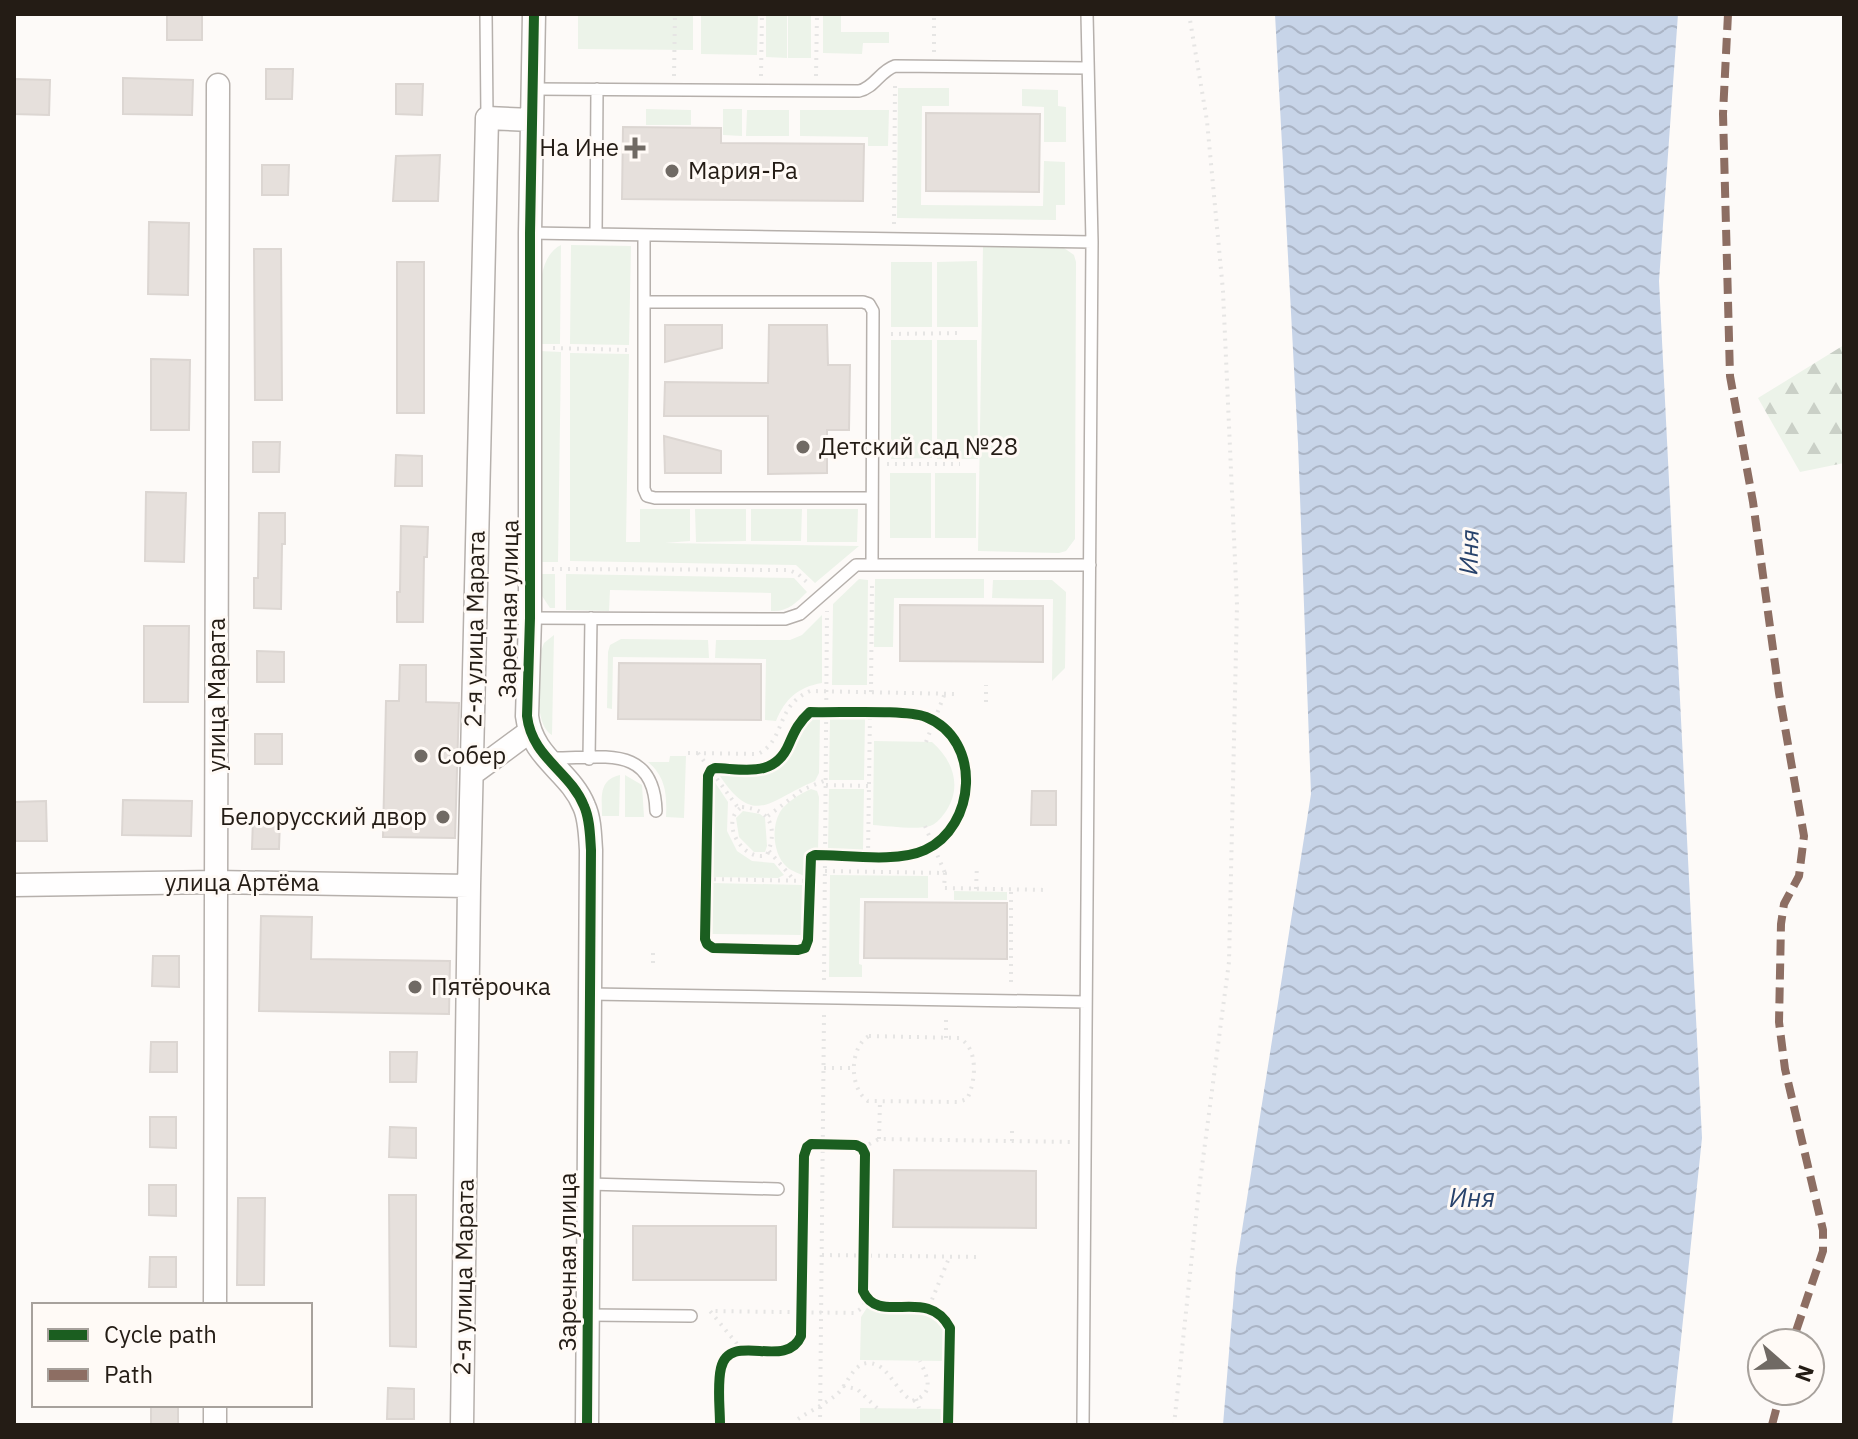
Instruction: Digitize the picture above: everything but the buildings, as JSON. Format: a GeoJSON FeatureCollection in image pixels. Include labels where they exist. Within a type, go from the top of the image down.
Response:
{"type":"FeatureCollection","features":[{"type":"Feature","properties":{"kind":"street","name":"Заречная улица"},"geometry":{"type":"LineString","coordinates":[[534,14],[527,716],[529,732],[545,758],[584,805],[589,824],[587,1425]]}},
{"type":"Feature","properties":{"kind":"street","name":"улица Марата"},"geometry":{"type":"LineString","coordinates":[[215,1303],[218,85]]}},
{"type":"Feature","properties":{"kind":"street"},"geometry":{"type":"LineString","coordinates":[[487,118],[532,120]]}},
{"type":"Feature","properties":{"kind":"street","name":"2-я улица Марата"},"geometry":{"type":"LineString","coordinates":[[462,1425],[469,886],[487,118]]}},
{"type":"Feature","properties":{"kind":"street"},"geometry":{"type":"LineString","coordinates":[[472,774],[529,732]]}},
{"type":"Feature","properties":{"kind":"street","name":"улица Артёма"},"geometry":{"type":"LineString","coordinates":[[14,885],[216,882],[469,886]]}},
{"type":"Feature","properties":{"kind":"lane"},"geometry":{"type":"LineString","coordinates":[[486,14],[487,118]]}},
{"type":"Feature","properties":{"kind":"lane"},"geometry":{"type":"LineString","coordinates":[[1083,1425],[1092,242],[1087,14]]}},
{"type":"Feature","properties":{"kind":"lane"},"geometry":{"type":"LineString","coordinates":[[533,89],[865,90],[895,66],[1087,68]]}},
{"type":"Feature","properties":{"kind":"lane"},"geometry":{"type":"LineString","coordinates":[[596,234],[597,89]]}},
{"type":"Feature","properties":{"kind":"lane"},"geometry":{"type":"LineString","coordinates":[[530,233],[1092,242]]}},
{"type":"Feature","properties":{"kind":"lane"},"geometry":{"type":"LineString","coordinates":[[644,235],[644,489],[647,496],[872,498]]}},
{"type":"Feature","properties":{"kind":"lane"},"geometry":{"type":"LineString","coordinates":[[644,302],[869,304],[873,311],[872,564]]}},
{"type":"Feature","properties":{"kind":"lane"},"geometry":{"type":"LineString","coordinates":[[530,618],[794,618],[856,565],[1090,565]]}},
{"type":"Feature","properties":{"kind":"lane"},"geometry":{"type":"LineString","coordinates":[[589,759],[591,618]]}},
{"type":"Feature","properties":{"kind":"lane"},"geometry":{"type":"LineString","coordinates":[[545,758],[627,759],[640,765],[655,789],[656,811]]}},
{"type":"Feature","properties":{"kind":"lane"},"geometry":{"type":"LineString","coordinates":[[590,994],[1086,1002]]}},
{"type":"Feature","properties":{"kind":"lane"},"geometry":{"type":"LineString","coordinates":[[588,1184],[778,1189]]}},
{"type":"Feature","properties":{"kind":"lane"},"geometry":{"type":"LineString","coordinates":[[587,1315],[691,1316]]}},
{"type":"Feature","properties":{"kind":"path"},"geometry":{"type":"LineString","coordinates":[[674,90],[675,14]]}},
{"type":"Feature","properties":{"kind":"path"},"geometry":{"type":"LineString","coordinates":[[761,91],[762,14]]}},
{"type":"Feature","properties":{"kind":"path"},"geometry":{"type":"LineString","coordinates":[[816,91],[817,14]]}},
{"type":"Feature","properties":{"kind":"path"},"geometry":{"type":"LineString","coordinates":[[934,14],[934,67]]}},
{"type":"Feature","properties":{"kind":"path"},"geometry":{"type":"LineString","coordinates":[[1174,1425],[1199,1189],[1229,962],[1237,605],[1223,291],[1207,121],[1189,14]]}},
{"type":"Feature","properties":{"kind":"path"},"geometry":{"type":"LineString","coordinates":[[893,239],[895,66]]}},
{"type":"Feature","properties":{"kind":"path"},"geometry":{"type":"LineString","coordinates":[[872,334],[960,333]]}},
{"type":"Feature","properties":{"kind":"path"},"geometry":{"type":"LineString","coordinates":[[530,348],[629,350]]}},
{"type":"Feature","properties":{"kind":"path"},"geometry":{"type":"LineString","coordinates":[[872,464],[960,464]]}},
{"type":"Feature","properties":{"kind":"path"},"geometry":{"type":"LineString","coordinates":[[871,692],[872,564]]}},
{"type":"Feature","properties":{"kind":"path"},"geometry":{"type":"LineString","coordinates":[[530,569],[789,570],[811,587]]}},
{"type":"Feature","properties":{"kind":"path"},"geometry":{"type":"LineString","coordinates":[[824,980],[828,604]]}},
{"type":"Feature","properties":{"kind":"path"},"geometry":{"type":"LineString","coordinates":[[986,685],[986,702]]}},
{"type":"Feature","properties":{"kind":"path"},"geometry":{"type":"LineString","coordinates":[[688,753],[758,754],[767,750],[789,706],[810,691],[958,694]]}},
{"type":"Feature","properties":{"kind":"path"},"geometry":{"type":"LineString","coordinates":[[926,742],[945,693]]}},
{"type":"Feature","properties":{"kind":"path"},"geometry":{"type":"LineString","coordinates":[[810,712],[841,713]]}},
{"type":"Feature","properties":{"kind":"path"},"geometry":{"type":"LineString","coordinates":[[856,713],[886,714]]}},
{"type":"Feature","properties":{"kind":"path"},"geometry":{"type":"LineString","coordinates":[[868,856],[870,713]]}},
{"type":"Feature","properties":{"kind":"path"},"geometry":{"type":"LineString","coordinates":[[917,714],[946,732]]}},
{"type":"Feature","properties":{"kind":"path"},"geometry":{"type":"LineString","coordinates":[[698,753],[739,809]]}},
{"type":"Feature","properties":{"kind":"path"},"geometry":{"type":"LineString","coordinates":[[711,770],[731,768]]}},
{"type":"Feature","properties":{"kind":"path"},"geometry":{"type":"LineString","coordinates":[[708,791],[711,770]]}},
{"type":"Feature","properties":{"kind":"path"},"geometry":{"type":"LineString","coordinates":[[768,816],[802,790],[826,783],[869,786]]}},
{"type":"Feature","properties":{"kind":"path"},"geometry":{"type":"LineString","coordinates":[[769,851],[760,857],[742,848],[732,827],[733,817],[739,809],[762,811],[768,816],[771,825],[769,851],[795,880]]}},
{"type":"Feature","properties":{"kind":"path"},"geometry":{"type":"LineString","coordinates":[[925,826],[930,847],[945,873],[944,888],[1048,890]]}},
{"type":"Feature","properties":{"kind":"path"},"geometry":{"type":"LineString","coordinates":[[930,847],[945,837]]}},
{"type":"Feature","properties":{"kind":"path"},"geometry":{"type":"LineString","coordinates":[[811,857],[840,855]]}},
{"type":"Feature","properties":{"kind":"path"},"geometry":{"type":"LineString","coordinates":[[854,855],[881,856]]}},
{"type":"Feature","properties":{"kind":"path"},"geometry":{"type":"LineString","coordinates":[[706,864],[706,894]]}},
{"type":"Feature","properties":{"kind":"path"},"geometry":{"type":"LineString","coordinates":[[976,889],[977,865]]}},
{"type":"Feature","properties":{"kind":"path"},"geometry":{"type":"LineString","coordinates":[[825,871],[945,873]]}},
{"type":"Feature","properties":{"kind":"path"},"geometry":{"type":"LineString","coordinates":[[706,879],[795,880],[809,876],[809,895]]}},
{"type":"Feature","properties":{"kind":"path"},"geometry":{"type":"LineString","coordinates":[[1011,889],[1011,982]]}},
{"type":"Feature","properties":{"kind":"path"},"geometry":{"type":"LineString","coordinates":[[653,947],[653,963]]}},
{"type":"Feature","properties":{"kind":"path"},"geometry":{"type":"LineString","coordinates":[[820,1425],[822,1255],[828,1144],[824,1009]]}},
{"type":"Feature","properties":{"kind":"path"},"geometry":{"type":"LineString","coordinates":[[869,1036],[959,1038],[968,1042],[973,1051],[972,1089],[967,1099],[958,1102],[880,1101],[868,1101],[855,1088],[856,1049],[861,1040],[869,1036]]}},
{"type":"Feature","properties":{"kind":"path"},"geometry":{"type":"LineString","coordinates":[[824,1068],[856,1068]]}},
{"type":"Feature","properties":{"kind":"path"},"geometry":{"type":"LineString","coordinates":[[879,1139],[880,1101]]}},
{"type":"Feature","properties":{"kind":"path"},"geometry":{"type":"LineString","coordinates":[[1012,1126],[1012,1141]]}},
{"type":"Feature","properties":{"kind":"path"},"geometry":{"type":"LineString","coordinates":[[828,1144],[864,1151],[879,1139],[1085,1143]]}},
{"type":"Feature","properties":{"kind":"path"},"geometry":{"type":"LineString","coordinates":[[863,1262],[864,1241]]}},
{"type":"Feature","properties":{"kind":"path"},"geometry":{"type":"LineString","coordinates":[[822,1255],[863,1262],[978,1257]]}},
{"type":"Feature","properties":{"kind":"path"},"geometry":{"type":"LineString","coordinates":[[914,1307],[934,1310],[949,1257]]}},
{"type":"Feature","properties":{"kind":"path"},"geometry":{"type":"LineString","coordinates":[[802,1298],[802,1318]]}},
{"type":"Feature","properties":{"kind":"path"},"geometry":{"type":"LineString","coordinates":[[757,1351],[737,1351],[710,1311],[802,1318],[821,1313],[855,1313],[868,1298]]}},
{"type":"Feature","properties":{"kind":"path"},"geometry":{"type":"LineString","coordinates":[[798,1419],[836,1395],[851,1373],[869,1362],[885,1370],[903,1395],[912,1401],[926,1393],[929,1382],[920,1361]]}},
{"type":"Feature","properties":{"kind":"path"},"geometry":{"type":"LineString","coordinates":[[843,1386],[857,1389],[877,1408]]}},
{"type":"Feature","properties":{"kind":"path"},"geometry":{"type":"LineString","coordinates":[[916,1399],[919,1408]]}},
{"type":"Feature","properties":{"kind":"green space"},"geometry":{"type":"Polygon","coordinates":[[[578,14],[693,14],[693,50],[578,49],[578,14]]]}},
{"type":"Feature","properties":{"kind":"green space"},"geometry":{"type":"Polygon","coordinates":[[[701,14],[758,14],[757,55],[701,54],[701,14]]]}},
{"type":"Feature","properties":{"kind":"green space"},"geometry":{"type":"Polygon","coordinates":[[[766,14],[787,14],[787,58],[766,57],[766,14]]]}},
{"type":"Feature","properties":{"kind":"green space"},"geometry":{"type":"Polygon","coordinates":[[[788,14],[811,14],[811,58],[788,58],[788,14]]]}},
{"type":"Feature","properties":{"kind":"green space"},"geometry":{"type":"Polygon","coordinates":[[[823,14],[841,14],[841,32],[889,32],[889,43],[863,43],[862,54],[823,53],[823,14]]]}},
{"type":"Feature","properties":{"kind":"green space"},"geometry":{"type":"Polygon","coordinates":[[[898,88],[949,88],[949,106],[922,106],[921,205],[1043,206],[1044,161],[1065,162],[1065,205],[1056,205],[1056,220],[897,218],[898,88]]]}},
{"type":"Feature","properties":{"kind":"green space"},"geometry":{"type":"Polygon","coordinates":[[[1022,89],[1058,90],[1058,106],[1066,107],[1066,142],[1044,142],[1044,107],[1022,106],[1022,89]]]}},
{"type":"Feature","properties":{"kind":"green space"},"geometry":{"type":"Polygon","coordinates":[[[646,109],[691,110],[691,125],[646,125],[646,109]]]}},
{"type":"Feature","properties":{"kind":"green space"},"geometry":{"type":"Polygon","coordinates":[[[723,109],[742,109],[742,136],[723,135],[723,109]]]}},
{"type":"Feature","properties":{"kind":"green space"},"geometry":{"type":"Polygon","coordinates":[[[747,110],[789,110],[789,136],[746,136],[747,110]]]}},
{"type":"Feature","properties":{"kind":"green space"},"geometry":{"type":"Polygon","coordinates":[[[800,110],[889,110],[888,146],[868,146],[868,137],[800,136],[800,110]]]}},
{"type":"Feature","properties":{"kind":"green space"},"geometry":{"type":"Polygon","coordinates":[[[561,245],[560,344],[540,344],[542,275],[552,252],[561,245]]]}},
{"type":"Feature","properties":{"kind":"green space"},"geometry":{"type":"Polygon","coordinates":[[[571,245],[631,246],[629,345],[570,344],[571,245]]]}},
{"type":"Feature","properties":{"kind":"green space"},"geometry":{"type":"Polygon","coordinates":[[[983,246],[1064,248],[1074,255],[1076,262],[1075,539],[1066,551],[1059,553],[978,551],[983,246]]]}},
{"type":"Feature","properties":{"kind":"green space"},"geometry":{"type":"Polygon","coordinates":[[[977,261],[978,327],[937,327],[937,262],[977,261]]]}},
{"type":"Feature","properties":{"kind":"green space"},"geometry":{"type":"Polygon","coordinates":[[[891,262],[932,262],[932,327],[891,327],[891,262]]]}},
{"type":"Feature","properties":{"kind":"green space"},"geometry":{"type":"Polygon","coordinates":[[[891,340],[932,340],[932,458],[891,459],[891,340]]]}},
{"type":"Feature","properties":{"kind":"green space"},"geometry":{"type":"Polygon","coordinates":[[[937,340],[977,340],[978,459],[937,459],[937,340]]]}},
{"type":"Feature","properties":{"kind":"green space"},"geometry":{"type":"Polygon","coordinates":[[[1844,345],[1844,463],[1800,472],[1758,398],[1844,345]]]}},
{"type":"Feature","properties":{"kind":"green space"},"geometry":{"type":"Polygon","coordinates":[[[540,351],[561,352],[558,562],[540,562],[540,351]]]}},
{"type":"Feature","properties":{"kind":"green space"},"geometry":{"type":"Polygon","coordinates":[[[570,353],[629,354],[626,542],[640,542],[640,509],[690,509],[690,541],[665,543],[859,546],[815,583],[796,565],[570,561],[570,353]]]}},
{"type":"Feature","properties":{"kind":"green space"},"geometry":{"type":"Polygon","coordinates":[[[890,473],[931,473],[931,538],[890,538],[890,473]]]}},
{"type":"Feature","properties":{"kind":"green space"},"geometry":{"type":"Polygon","coordinates":[[[935,473],[976,473],[976,538],[935,538],[935,473]]]}},
{"type":"Feature","properties":{"kind":"green space"},"geometry":{"type":"Polygon","coordinates":[[[695,509],[746,509],[746,541],[696,542],[695,509]]]}},
{"type":"Feature","properties":{"kind":"green space"},"geometry":{"type":"Polygon","coordinates":[[[751,509],[802,509],[801,541],[751,541],[751,509]]]}},
{"type":"Feature","properties":{"kind":"green space"},"geometry":{"type":"Polygon","coordinates":[[[807,509],[858,509],[857,542],[807,542],[807,509]]]}},
{"type":"Feature","properties":{"kind":"green space"},"geometry":{"type":"Polygon","coordinates":[[[541,574],[555,574],[555,608],[550,608],[542,596],[541,574]]]}},
{"type":"Feature","properties":{"kind":"green space"},"geometry":{"type":"Polygon","coordinates":[[[566,574],[794,578],[807,592],[795,603],[777,611],[771,611],[771,593],[610,590],[609,611],[566,610],[566,574]]]}},
{"type":"Feature","properties":{"kind":"green space"},"geometry":{"type":"Polygon","coordinates":[[[859,579],[868,580],[867,685],[832,685],[833,604],[859,579]]]}},
{"type":"Feature","properties":{"kind":"green space"},"geometry":{"type":"Polygon","coordinates":[[[875,579],[984,579],[984,598],[894,598],[893,647],[874,647],[875,579]]]}},
{"type":"Feature","properties":{"kind":"green space"},"geometry":{"type":"Polygon","coordinates":[[[993,580],[1052,580],[1066,592],[1065,668],[1052,681],[1053,599],[992,598],[993,580]]]}},
{"type":"Feature","properties":{"kind":"green space"},"geometry":{"type":"Polygon","coordinates":[[[822,615],[822,683],[793,695],[776,721],[765,720],[766,659],[715,658],[716,640],[790,640],[802,635],[822,615]]]}},
{"type":"Feature","properties":{"kind":"green space"},"geometry":{"type":"Polygon","coordinates":[[[554,635],[552,735],[546,729],[539,709],[539,684],[541,651],[544,643],[554,635]]]}},
{"type":"Feature","properties":{"kind":"green space"},"geometry":{"type":"Polygon","coordinates":[[[621,639],[708,640],[709,658],[613,657],[612,709],[607,708],[608,652],[610,645],[621,639]]]}},
{"type":"Feature","properties":{"kind":"green space"},"geometry":{"type":"Polygon","coordinates":[[[810,718],[820,718],[819,773],[815,781],[762,806],[741,800],[729,789],[716,770],[762,771],[772,768],[789,756],[797,733],[810,718]]]}},
{"type":"Feature","properties":{"kind":"green space"},"geometry":{"type":"Polygon","coordinates":[[[830,718],[865,719],[864,780],[829,780],[830,718]]]}},
{"type":"Feature","properties":{"kind":"green space"},"geometry":{"type":"Polygon","coordinates":[[[874,741],[932,742],[946,758],[953,776],[953,795],[950,805],[934,824],[918,828],[873,825],[874,741]]]}},
{"type":"Feature","properties":{"kind":"green space"},"geometry":{"type":"Polygon","coordinates":[[[670,756],[686,756],[684,818],[666,817],[664,787],[659,774],[648,762],[669,762],[670,756]]]}},
{"type":"Feature","properties":{"kind":"green space"},"geometry":{"type":"Polygon","coordinates":[[[620,775],[619,816],[602,816],[605,785],[620,775]]]}},
{"type":"Feature","properties":{"kind":"green space"},"geometry":{"type":"Polygon","coordinates":[[[625,775],[642,785],[644,817],[625,817],[625,775]]]}},
{"type":"Feature","properties":{"kind":"green space"},"geometry":{"type":"Polygon","coordinates":[[[710,775],[728,802],[727,831],[737,851],[752,861],[774,863],[784,875],[778,878],[709,877],[710,775]]]}},
{"type":"Feature","properties":{"kind":"green space"},"geometry":{"type":"Polygon","coordinates":[[[811,789],[817,791],[819,797],[818,852],[805,852],[804,876],[782,862],[776,848],[775,833],[777,818],[783,808],[811,789]]]}},
{"type":"Feature","properties":{"kind":"green space"},"geometry":{"type":"Polygon","coordinates":[[[829,789],[864,789],[863,851],[828,850],[829,789]]]}},
{"type":"Feature","properties":{"kind":"green space"},"geometry":{"type":"Polygon","coordinates":[[[743,811],[765,818],[765,852],[754,852],[739,837],[736,818],[743,811]]]}},
{"type":"Feature","properties":{"kind":"green space"},"geometry":{"type":"Polygon","coordinates":[[[830,875],[928,876],[928,898],[860,898],[859,964],[862,965],[862,977],[829,977],[830,875]]]}},
{"type":"Feature","properties":{"kind":"green space"},"geometry":{"type":"Polygon","coordinates":[[[712,883],[802,885],[801,935],[712,934],[712,883]]]}},
{"type":"Feature","properties":{"kind":"green space"},"geometry":{"type":"Polygon","coordinates":[[[954,891],[1007,892],[1007,900],[954,900],[954,891]]]}},
{"type":"Feature","properties":{"kind":"green space"},"geometry":{"type":"Polygon","coordinates":[[[870,1303],[881,1309],[936,1312],[946,1327],[945,1361],[860,1360],[861,1317],[870,1303]]]}},
{"type":"Feature","properties":{"kind":"green space"},"geometry":{"type":"Polygon","coordinates":[[[860,1408],[944,1409],[944,1425],[860,1425],[860,1408]]]}},
{"type":"Feature","properties":{"kind":"water","name":"Иня"},"geometry":{"type":"Polygon","coordinates":[[[1275,14],[1678,14],[1659,281],[1702,1138],[1672,1425],[1223,1425],[1236,1268],[1311,794],[1298,443],[1275,14]]]}},
{"type":"Feature","properties":{"kind":"marked path"},"geometry":{"type":"LineString","coordinates":[[1728,14],[1723,114],[1730,376],[1753,502],[1779,693],[1804,836],[1799,876],[1784,904],[1781,924],[1779,1022],[1785,1069],[1823,1230],[1823,1251],[1797,1327]]}},
{"type":"Feature","properties":{"kind":"marked path"},"geometry":{"type":"LineString","coordinates":[[1772,1425],[1777,1407]]}},
{"type":"Feature","properties":{"kind":"cycle path"},"geometry":{"type":"LineString","coordinates":[[534,14],[527,716],[536,743],[578,794],[586,811],[590,833],[587,1425]]}},
{"type":"Feature","properties":{"kind":"cycle path"},"geometry":{"type":"LineString","coordinates":[[810,712],[888,712],[926,717],[944,728],[957,744],[964,763],[966,784],[963,804],[955,823],[942,839],[914,854],[811,857],[808,940],[805,948],[713,948],[705,939],[708,776],[715,768],[748,770],[776,762],[810,712]]}},
{"type":"Feature","properties":{"kind":"cycle path"},"geometry":{"type":"LineString","coordinates":[[720,1425],[720,1375],[726,1357],[746,1350],[783,1350],[794,1346],[801,1336],[804,1156],[811,1144],[856,1145],[865,1154],[863,1291],[870,1301],[880,1306],[929,1309],[950,1328],[948,1425]]}},
{"type":"Feature","properties":{"kind":"place","name":"На Ине"},"geometry":{"type":"Point","coordinates":[635,148]}},
{"type":"Feature","properties":{"kind":"place","name":"Мария-Ра"},"geometry":{"type":"Point","coordinates":[672,171]}},
{"type":"Feature","properties":{"kind":"place","name":"Детский сад №28"},"geometry":{"type":"Point","coordinates":[803,447]}},
{"type":"Feature","properties":{"kind":"place","name":"Собер"},"geometry":{"type":"Point","coordinates":[421,756]}},
{"type":"Feature","properties":{"kind":"place","name":"Белорусский двор"},"geometry":{"type":"Point","coordinates":[443,817]}},
{"type":"Feature","properties":{"kind":"place","name":"Пятёрочка"},"geometry":{"type":"Point","coordinates":[415,987]}}]}
